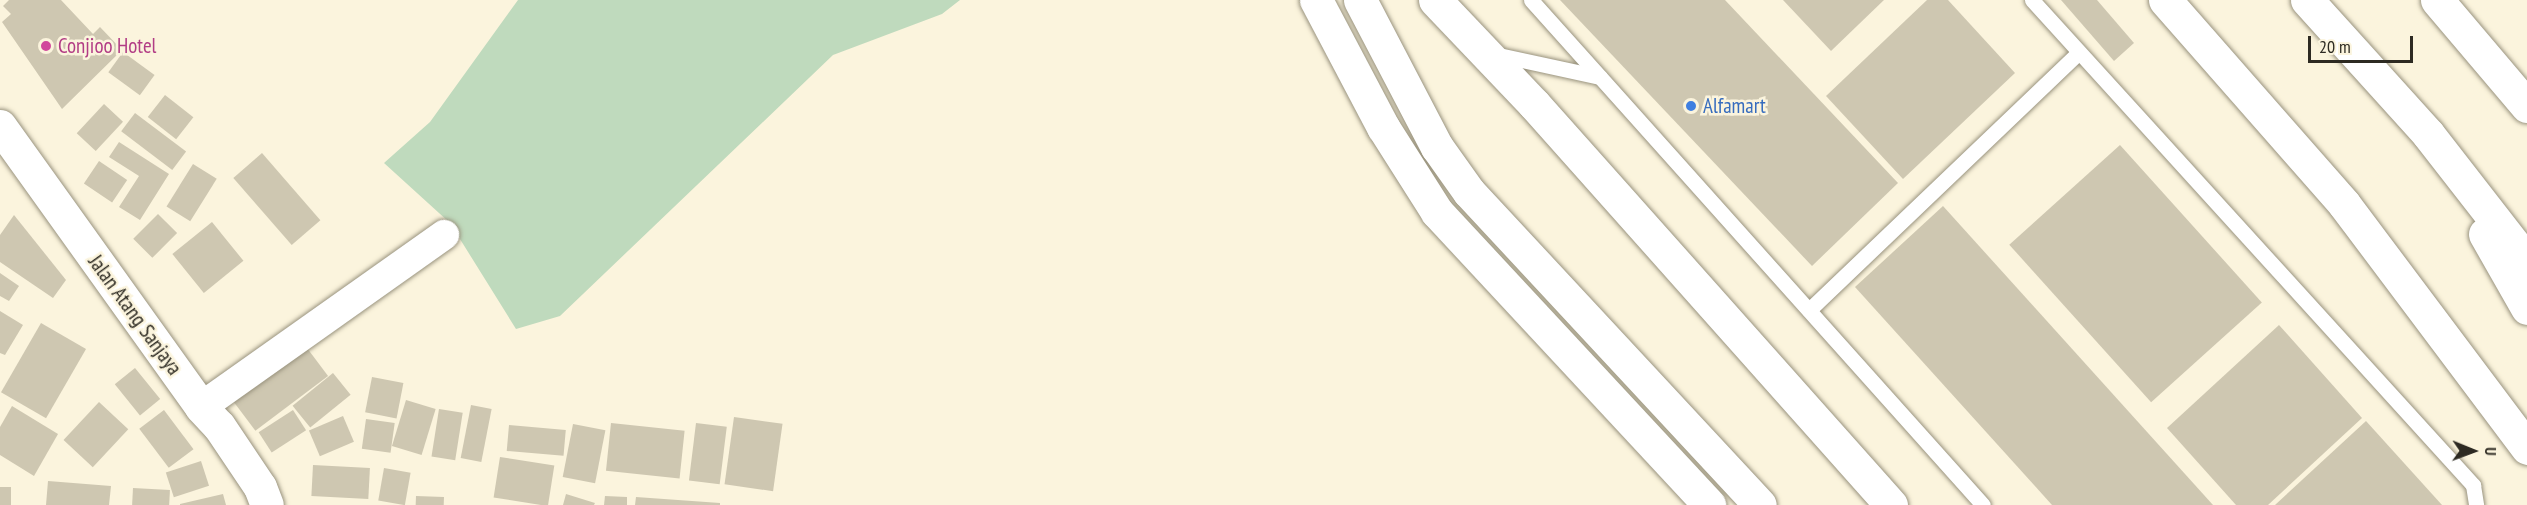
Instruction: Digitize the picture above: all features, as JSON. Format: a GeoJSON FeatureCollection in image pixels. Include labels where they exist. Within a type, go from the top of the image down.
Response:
{"type":"FeatureCollection","features":[{"type":"Feature","properties":{"kind":"main road"},"geometry":{"type":"LineString","coordinates":[[1316,0],[1383,127],[1437,212],[1709,505]]}},
{"type":"Feature","properties":{"kind":"main road"},"geometry":{"type":"LineString","coordinates":[[1360,0],[1437,147],[1469,192],[1760,505]]}},
{"type":"Feature","properties":{"kind":"main road"},"geometry":{"type":"LineString","coordinates":[[1435,0],[1891,505]]}},
{"type":"Feature","properties":{"kind":"main road"},"geometry":{"type":"LineString","coordinates":[[2165,0],[2344,204],[2527,448]]}},
{"type":"Feature","properties":{"kind":"main road"},"geometry":{"type":"LineString","coordinates":[[2307,0],[2428,135],[2527,261]]}},
{"type":"Feature","properties":{"kind":"main road"},"geometry":{"type":"LineString","coordinates":[[2437,0],[2527,106]]}},
{"type":"Feature","properties":{"kind":"main road","name":"Jalan Atang Sanjaya"},"geometry":{"type":"LineString","coordinates":[[0,126],[201,407],[219,426],[260,487],[267,505]]}},
{"type":"Feature","properties":{"kind":"main road"},"geometry":{"type":"LineString","coordinates":[[2428,135],[2527,308]]}},
{"type":"Feature","properties":{"kind":"street"},"geometry":{"type":"LineString","coordinates":[[201,407],[444,235]]}},
{"type":"Feature","properties":{"kind":"lane"},"geometry":{"type":"LineString","coordinates":[[1531,0],[1983,505]]}},
{"type":"Feature","properties":{"kind":"lane"},"geometry":{"type":"LineString","coordinates":[[2031,0],[2473,485],[2476,505]]}},
{"type":"Feature","properties":{"kind":"lane"},"geometry":{"type":"LineString","coordinates":[[1482,51],[1600,77]]}},
{"type":"Feature","properties":{"kind":"lane"},"geometry":{"type":"LineString","coordinates":[[1809,310],[2079,52]]}},
{"type":"Feature","properties":{"kind":"green space"},"geometry":{"type":"Polygon","coordinates":[[[518,0],[960,0],[942,14],[833,55],[560,316],[516,329],[450,223],[384,163],[430,122],[518,0]]]}},
{"type":"Feature","properties":{"kind":"building"},"geometry":{"type":"Polygon","coordinates":[[[9,0],[61,0],[93,34],[100,27],[122,50],[62,109],[2,22],[11,14],[3,6],[9,0]]]}},
{"type":"Feature","properties":{"kind":"building"},"geometry":{"type":"Polygon","coordinates":[[[1560,0],[1725,0],[1898,183],[1812,266],[1560,0]]]}},
{"type":"Feature","properties":{"kind":"building"},"geometry":{"type":"Polygon","coordinates":[[[1783,0],[1884,0],[1831,51],[1783,0]]]}},
{"type":"Feature","properties":{"kind":"building"},"geometry":{"type":"Polygon","coordinates":[[[1927,0],[1948,0],[2015,73],[1903,179],[1826,96],[1927,0]]]}},
{"type":"Feature","properties":{"kind":"building"},"geometry":{"type":"Polygon","coordinates":[[[2061,0],[2097,0],[2134,43],[2114,61],[2061,0]]]}},
{"type":"Feature","properties":{"kind":"building"},"geometry":{"type":"Polygon","coordinates":[[[123,52],[155,75],[140,95],[108,72],[123,52]]]}},
{"type":"Feature","properties":{"kind":"building"},"geometry":{"type":"Polygon","coordinates":[[[165,95],[193,117],[176,139],[148,117],[165,95]]]}},
{"type":"Feature","properties":{"kind":"building"},"geometry":{"type":"Polygon","coordinates":[[[104,104],[123,122],[96,151],[77,133],[104,104]]]}},
{"type":"Feature","properties":{"kind":"building"},"geometry":{"type":"Polygon","coordinates":[[[135,113],[186,152],[172,170],[121,131],[135,113]]]}},
{"type":"Feature","properties":{"kind":"building"},"geometry":{"type":"Polygon","coordinates":[[[119,142],[169,174],[140,220],[119,207],[139,176],[109,157],[119,142]]]}},
{"type":"Feature","properties":{"kind":"building"},"geometry":{"type":"Polygon","coordinates":[[[2120,145],[2262,303],[2151,402],[2009,245],[2120,145]]]}},
{"type":"Feature","properties":{"kind":"building"},"geometry":{"type":"Polygon","coordinates":[[[262,153],[320,220],[292,245],[233,178],[262,153]]]}},
{"type":"Feature","properties":{"kind":"building"},"geometry":{"type":"Polygon","coordinates":[[[99,161],[127,180],[112,202],[84,183],[99,161]]]}},
{"type":"Feature","properties":{"kind":"building"},"geometry":{"type":"Polygon","coordinates":[[[193,164],[217,179],[190,221],[167,206],[193,164]]]}},
{"type":"Feature","properties":{"kind":"building"},"geometry":{"type":"Polygon","coordinates":[[[1943,206],[2213,505],[2052,505],[1855,287],[1943,206]]]}},
{"type":"Feature","properties":{"kind":"building"},"geometry":{"type":"Polygon","coordinates":[[[158,214],[177,233],[152,258],[133,239],[158,214]]]}},
{"type":"Feature","properties":{"kind":"building"},"geometry":{"type":"Polygon","coordinates":[[[14,215],[66,280],[53,298],[0,262],[0,235],[14,215]]]}},
{"type":"Feature","properties":{"kind":"building"},"geometry":{"type":"Polygon","coordinates":[[[212,222],[243,261],[204,293],[172,254],[212,222]]]}},
{"type":"Feature","properties":{"kind":"building"},"geometry":{"type":"Polygon","coordinates":[[[0,273],[19,286],[9,301],[0,296],[0,273]]]}},
{"type":"Feature","properties":{"kind":"building"},"geometry":{"type":"Polygon","coordinates":[[[0,311],[23,325],[5,355],[0,353],[0,311]]]}},
{"type":"Feature","properties":{"kind":"building"},"geometry":{"type":"Polygon","coordinates":[[[41,323],[86,349],[46,418],[1,392],[41,323]]]}},
{"type":"Feature","properties":{"kind":"building"},"geometry":{"type":"Polygon","coordinates":[[[2279,325],[2362,418],[2268,505],[2236,505],[2167,428],[2279,325]]]}},
{"type":"Feature","properties":{"kind":"building"},"geometry":{"type":"Polygon","coordinates":[[[301,340],[328,376],[255,431],[228,395],[301,340]]]}},
{"type":"Feature","properties":{"kind":"building"},"geometry":{"type":"Polygon","coordinates":[[[135,368],[160,399],[140,415],[115,384],[135,368]]]}},
{"type":"Feature","properties":{"kind":"building"},"geometry":{"type":"Polygon","coordinates":[[[333,373],[351,395],[310,427],[293,406],[333,373]]]}},
{"type":"Feature","properties":{"kind":"building"},"geometry":{"type":"Polygon","coordinates":[[[372,377],[403,383],[397,418],[365,412],[372,377]]]}},
{"type":"Feature","properties":{"kind":"building"},"geometry":{"type":"Polygon","coordinates":[[[406,400],[436,409],[422,455],[392,446],[406,400]]]}},
{"type":"Feature","properties":{"kind":"building"},"geometry":{"type":"Polygon","coordinates":[[[99,402],[128,429],[93,467],[64,440],[99,402]]]}},
{"type":"Feature","properties":{"kind":"building"},"geometry":{"type":"Polygon","coordinates":[[[471,405],[492,409],[481,462],[461,458],[471,405]]]}},
{"type":"Feature","properties":{"kind":"building"},"geometry":{"type":"Polygon","coordinates":[[[12,406],[58,434],[34,476],[0,455],[0,427],[12,406]]]}},
{"type":"Feature","properties":{"kind":"building"},"geometry":{"type":"Polygon","coordinates":[[[439,409],[463,413],[455,460],[431,456],[439,409]]]}},
{"type":"Feature","properties":{"kind":"building"},"geometry":{"type":"Polygon","coordinates":[[[164,410],[193,449],[169,468],[139,429],[164,410]]]}},
{"type":"Feature","properties":{"kind":"building"},"geometry":{"type":"Polygon","coordinates":[[[293,410],[306,430],[272,452],[259,432],[293,410]]]}},
{"type":"Feature","properties":{"kind":"building"},"geometry":{"type":"Polygon","coordinates":[[[343,416],[354,442],[320,456],[309,430],[343,416]]]}},
{"type":"Feature","properties":{"kind":"building"},"geometry":{"type":"Polygon","coordinates":[[[734,417],[783,424],[773,491],[725,484],[734,417]]]}},
{"type":"Feature","properties":{"kind":"building"},"geometry":{"type":"Polygon","coordinates":[[[366,419],[395,423],[391,453],[362,449],[366,419]]]}},
{"type":"Feature","properties":{"kind":"building"},"geometry":{"type":"Polygon","coordinates":[[[2366,421],[2442,505],[2275,505],[2366,421]]]}},
{"type":"Feature","properties":{"kind":"building"},"geometry":{"type":"Polygon","coordinates":[[[611,423],[685,431],[680,478],[606,471],[611,423]]]}},
{"type":"Feature","properties":{"kind":"building"},"geometry":{"type":"Polygon","coordinates":[[[696,423],[727,427],[720,484],[689,481],[696,423]]]}},
{"type":"Feature","properties":{"kind":"building"},"geometry":{"type":"Polygon","coordinates":[[[573,424],[605,430],[595,483],[563,477],[573,424]]]}},
{"type":"Feature","properties":{"kind":"building"},"geometry":{"type":"Polygon","coordinates":[[[509,425],[566,430],[564,456],[507,451],[509,425]]]}},
{"type":"Feature","properties":{"kind":"building"},"geometry":{"type":"Polygon","coordinates":[[[500,457],[554,466],[548,505],[494,497],[500,457]]]}},
{"type":"Feature","properties":{"kind":"building"},"geometry":{"type":"Polygon","coordinates":[[[201,461],[209,486],[174,497],[166,472],[201,461]]]}},
{"type":"Feature","properties":{"kind":"building"},"geometry":{"type":"Polygon","coordinates":[[[313,465],[370,468],[368,499],[311,496],[313,465]]]}},
{"type":"Feature","properties":{"kind":"building"},"geometry":{"type":"Polygon","coordinates":[[[384,468],[411,473],[405,505],[378,500],[384,468]]]}},
{"type":"Feature","properties":{"kind":"building"},"geometry":{"type":"Polygon","coordinates":[[[48,481],[111,486],[109,505],[46,505],[48,481]]]}},
{"type":"Feature","properties":{"kind":"building"},"geometry":{"type":"Polygon","coordinates":[[[0,487],[11,487],[11,505],[0,505],[0,487]]]}},
{"type":"Feature","properties":{"kind":"building"},"geometry":{"type":"Polygon","coordinates":[[[133,488],[170,490],[169,505],[132,505],[133,488]]]}},
{"type":"Feature","properties":{"kind":"building"},"geometry":{"type":"Polygon","coordinates":[[[223,494],[226,505],[180,505],[180,504],[223,494]]]}},
{"type":"Feature","properties":{"kind":"building"},"geometry":{"type":"Polygon","coordinates":[[[566,494],[595,503],[594,505],[563,505],[566,494]]]}},
{"type":"Feature","properties":{"kind":"building"},"geometry":{"type":"Polygon","coordinates":[[[416,496],[444,497],[444,505],[416,505],[416,496]]]}},
{"type":"Feature","properties":{"kind":"building"},"geometry":{"type":"Polygon","coordinates":[[[605,496],[627,497],[627,505],[604,505],[605,496]]]}},
{"type":"Feature","properties":{"kind":"building"},"geometry":{"type":"Polygon","coordinates":[[[636,497],[720,503],[720,505],[635,505],[636,497]]]}},
{"type":"Feature","properties":{"kind":"place","name":"Conjioo Hotel"},"geometry":{"type":"Point","coordinates":[46,46]}},
{"type":"Feature","properties":{"kind":"place","name":"Alfamart"},"geometry":{"type":"Point","coordinates":[1691,106]}}]}
